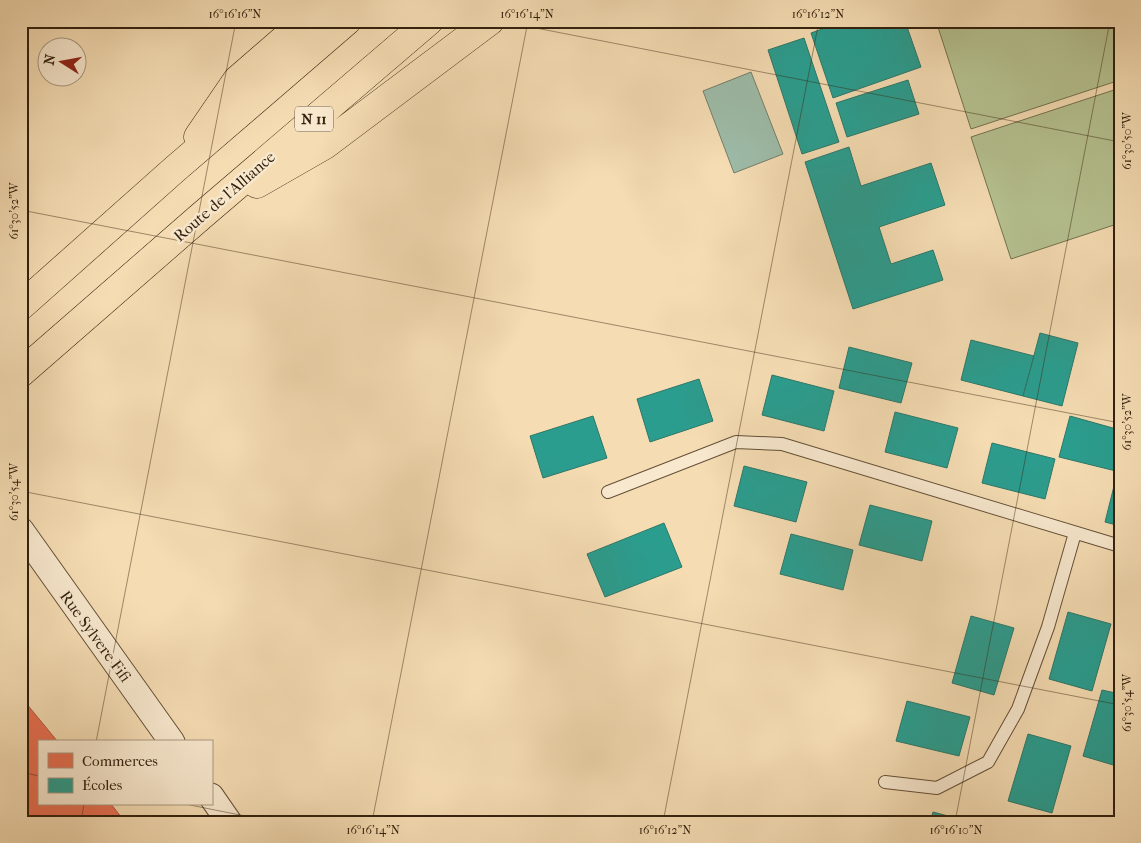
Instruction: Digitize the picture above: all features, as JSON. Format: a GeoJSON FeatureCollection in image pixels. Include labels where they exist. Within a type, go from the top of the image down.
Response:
{"type":"FeatureCollection","features":[{"type":"Feature","properties":{"kind":"highway"},"geometry":{"type":"LineString","coordinates":[[175,169],[237,80],[305,21]]}},
{"type":"Feature","properties":{"kind":"highway"},"geometry":{"type":"LineString","coordinates":[[21,306],[175,169],[347,21]]}},
{"type":"Feature","properties":{"kind":"highway","name":"Route de l'Alliance"},"geometry":{"type":"LineString","coordinates":[[21,373],[429,21]]}},
{"type":"Feature","properties":{"kind":"highway"},"geometry":{"type":"LineString","coordinates":[[200,217],[325,145],[490,21]]}},
{"type":"Feature","properties":{"kind":"street","name":"Rue Sylvere Fifi"},"geometry":{"type":"LineString","coordinates":[[21,530],[171,740]]}},
{"type":"Feature","properties":{"kind":"street"},"geometry":{"type":"LineString","coordinates":[[212,797],[229,822]]}},
{"type":"Feature","properties":{"kind":"lane"},"geometry":{"type":"LineString","coordinates":[[608,492],[736,442],[782,444],[1120,546]]}},
{"type":"Feature","properties":{"kind":"lane"},"geometry":{"type":"LineString","coordinates":[[885,782],[937,788],[988,762],[1018,709],[1048,627],[1075,533]]}},
{"type":"Feature","properties":{"kind":"green space"},"geometry":{"type":"Polygon","coordinates":[[[936,21],[1120,21],[1120,80],[971,129],[936,21]]]}},
{"type":"Feature","properties":{"kind":"green space"},"geometry":{"type":"Polygon","coordinates":[[[1120,88],[1120,223],[1011,259],[971,137],[1120,88]]]}},
{"type":"Feature","properties":{"kind":"shaded area"},"geometry":{"type":"Polygon","coordinates":[[[751,72],[783,154],[734,173],[703,91],[751,72]]]}},
{"type":"Feature","properties":{"kind":"building: Commerces"},"geometry":{"type":"Polygon","coordinates":[[[21,697],[56,740],[38,740],[38,806],[113,806],[125,822],[21,822],[21,697]]]}},
{"type":"Feature","properties":{"kind":"building: Écoles"},"geometry":{"type":"Polygon","coordinates":[[[844,21],[905,21],[921,67],[833,98],[811,33],[844,21]]]}},
{"type":"Feature","properties":{"kind":"building: Écoles"},"geometry":{"type":"Polygon","coordinates":[[[804,38],[839,142],[802,154],[768,50],[804,38]]]}},
{"type":"Feature","properties":{"kind":"building: Écoles"},"geometry":{"type":"Polygon","coordinates":[[[908,80],[919,114],[847,137],[836,103],[908,80]]]}},
{"type":"Feature","properties":{"kind":"building: Écoles"},"geometry":{"type":"Polygon","coordinates":[[[849,147],[861,186],[931,163],[945,205],[879,227],[891,264],[933,250],[943,280],[853,309],[805,162],[849,147]]]}},
{"type":"Feature","properties":{"kind":"building: Écoles"},"geometry":{"type":"Polygon","coordinates":[[[1040,333],[1078,343],[1062,406],[1023,396],[1040,333]]]}},
{"type":"Feature","properties":{"kind":"building: Écoles"},"geometry":{"type":"Polygon","coordinates":[[[971,340],[1034,356],[1023,396],[961,380],[971,340]]]}},
{"type":"Feature","properties":{"kind":"building: Écoles"},"geometry":{"type":"Polygon","coordinates":[[[849,347],[912,363],[901,403],[839,388],[849,347]]]}},
{"type":"Feature","properties":{"kind":"building: Écoles"},"geometry":{"type":"Polygon","coordinates":[[[772,375],[834,391],[824,431],[762,415],[772,375]]]}},
{"type":"Feature","properties":{"kind":"building: Écoles"},"geometry":{"type":"Polygon","coordinates":[[[699,379],[713,421],[650,442],[637,399],[699,379]]]}},
{"type":"Feature","properties":{"kind":"building: Écoles"},"geometry":{"type":"Polygon","coordinates":[[[895,412],[958,428],[947,468],[885,452],[895,412]]]}},
{"type":"Feature","properties":{"kind":"building: Écoles"},"geometry":{"type":"Polygon","coordinates":[[[593,416],[607,458],[543,478],[530,436],[593,416]]]}},
{"type":"Feature","properties":{"kind":"building: Écoles"},"geometry":{"type":"Polygon","coordinates":[[[1070,416],[1120,430],[1120,472],[1059,457],[1070,416]]]}},
{"type":"Feature","properties":{"kind":"building: Écoles"},"geometry":{"type":"Polygon","coordinates":[[[992,443],[1055,459],[1045,499],[982,483],[992,443]]]}},
{"type":"Feature","properties":{"kind":"building: Écoles"},"geometry":{"type":"Polygon","coordinates":[[[744,466],[807,482],[796,522],[734,506],[744,466]]]}},
{"type":"Feature","properties":{"kind":"building: Écoles"},"geometry":{"type":"Polygon","coordinates":[[[1115,482],[1120,484],[1120,526],[1105,522],[1115,482]]]}},
{"type":"Feature","properties":{"kind":"building: Écoles"},"geometry":{"type":"Polygon","coordinates":[[[870,505],[932,521],[922,561],[859,545],[870,505]]]}},
{"type":"Feature","properties":{"kind":"building: Écoles"},"geometry":{"type":"Polygon","coordinates":[[[664,523],[682,567],[605,597],[587,554],[664,523]]]}},
{"type":"Feature","properties":{"kind":"building: Écoles"},"geometry":{"type":"Polygon","coordinates":[[[791,534],[853,550],[843,590],[780,574],[791,534]]]}},
{"type":"Feature","properties":{"kind":"building: Écoles"},"geometry":{"type":"Polygon","coordinates":[[[1068,612],[1111,624],[1092,691],[1049,679],[1068,612]]]}},
{"type":"Feature","properties":{"kind":"building: Écoles"},"geometry":{"type":"Polygon","coordinates":[[[971,616],[1014,628],[994,695],[952,683],[971,616]]]}},
{"type":"Feature","properties":{"kind":"building: Écoles"},"geometry":{"type":"Polygon","coordinates":[[[1102,690],[1120,694],[1120,767],[1083,756],[1102,690]]]}},
{"type":"Feature","properties":{"kind":"building: Écoles"},"geometry":{"type":"Polygon","coordinates":[[[907,701],[970,717],[959,756],[896,741],[907,701]]]}},
{"type":"Feature","properties":{"kind":"building: Écoles"},"geometry":{"type":"Polygon","coordinates":[[[1028,734],[1071,746],[1052,813],[1008,801],[1028,734]]]}},
{"type":"Feature","properties":{"kind":"building: Écoles"},"geometry":{"type":"Polygon","coordinates":[[[933,812],[971,822],[930,822],[933,812]]]}}]}
